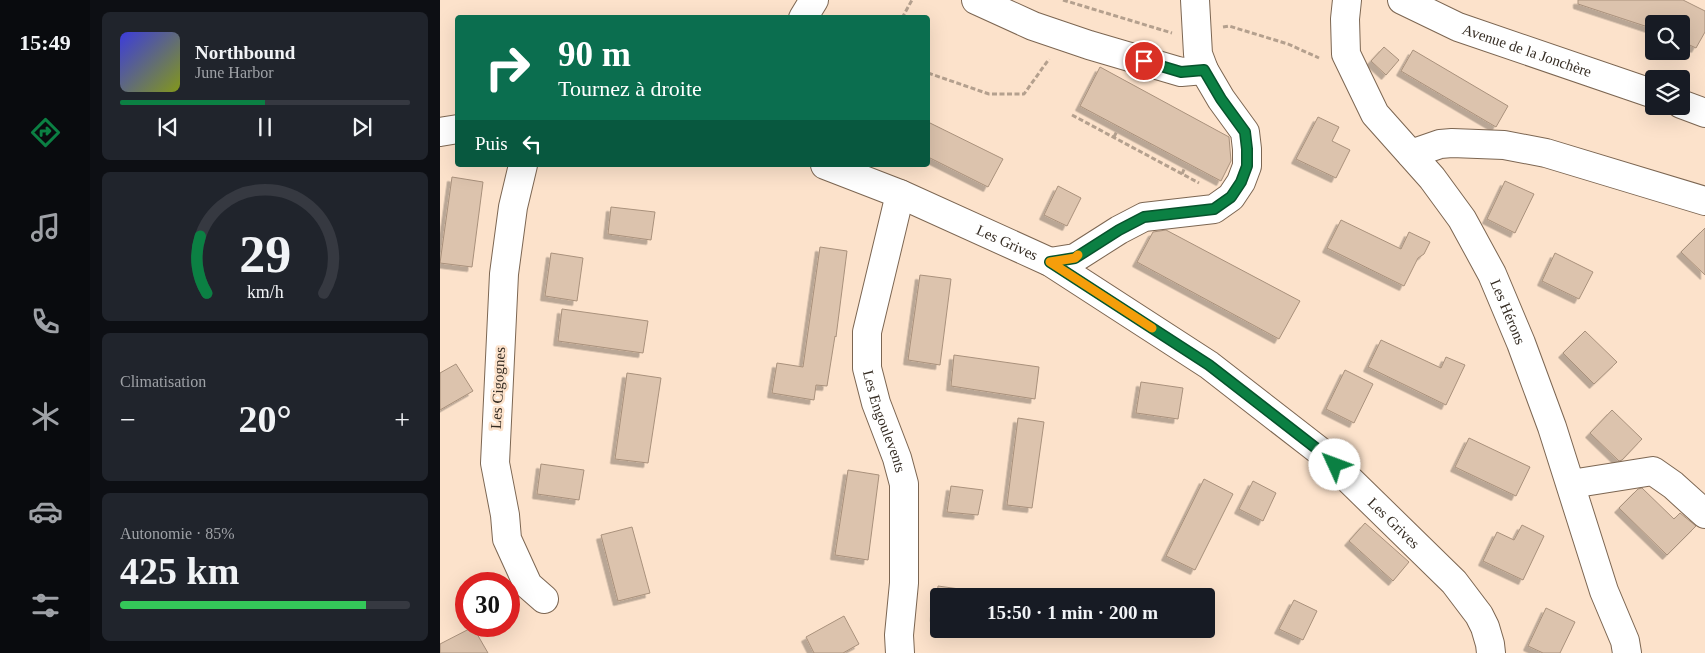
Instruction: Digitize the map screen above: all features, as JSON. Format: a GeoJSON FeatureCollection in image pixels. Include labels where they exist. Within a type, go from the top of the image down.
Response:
{"type":"FeatureCollection","features":[{"type":"Feature","properties":{"kind":"street"},"geometry":{"type":"LineString","coordinates":[[805,15],[814,0]]}},
{"type":"Feature","properties":{"kind":"street"},"geometry":{"type":"LineString","coordinates":[[976,0],[1033,26],[1181,72],[1204,70]]}},
{"type":"Feature","properties":{"kind":"street"},"geometry":{"type":"LineString","coordinates":[[1050,262],[1075,258],[1119,230],[1144,217],[1214,209],[1229,198],[1241,182],[1247,166],[1245,132],[1221,99],[1204,70],[1198,54],[1195,0]]}},
{"type":"Feature","properties":{"kind":"street","name":"Les Hérons"},"geometry":{"type":"LineString","coordinates":[[1348,0],[1344,19],[1346,54],[1375,114],[1432,178],[1462,219],[1492,274],[1521,343],[1552,427],[1604,591],[1625,641],[1627,653]]}},
{"type":"Feature","properties":{"kind":"street","name":"Avenue de la Jonchère"},"geometry":{"type":"LineString","coordinates":[[1402,0],[1458,27],[1645,91]]}},
{"type":"Feature","properties":{"kind":"street"},"geometry":{"type":"LineString","coordinates":[[1690,107],[1705,113]]}},
{"type":"Feature","properties":{"kind":"street"},"geometry":{"type":"LineString","coordinates":[[440,132],[455,130]]}},
{"type":"Feature","properties":{"kind":"street"},"geometry":{"type":"LineString","coordinates":[[1410,154],[1452,142],[1504,145],[1546,153],[1705,201]]}},
{"type":"Feature","properties":{"kind":"street","name":"Les Cigognes"},"geometry":{"type":"LineString","coordinates":[[523,167],[513,207],[504,274],[494,463],[505,515],[507,539],[528,585],[544,599]]}},
{"type":"Feature","properties":{"kind":"street","name":"Les Grives"},"geometry":{"type":"LineString","coordinates":[[830,167],[900,194],[1050,262],[1209,365],[1321,452],[1454,582],[1486,627],[1491,653]]}},
{"type":"Feature","properties":{"kind":"street","name":"Les Engoulevents"},"geometry":{"type":"LineString","coordinates":[[900,194],[867,332],[866,345],[867,368],[876,403],[897,458],[904,484],[904,583],[899,635],[900,653]]}},
{"type":"Feature","properties":{"kind":"street"},"geometry":{"type":"LineString","coordinates":[[1571,484],[1653,471],[1674,485],[1705,514]]}},
{"type":"Feature","properties":{"kind":"path"},"geometry":{"type":"LineString","coordinates":[[904,15],[912,0]]}},
{"type":"Feature","properties":{"kind":"path"},"geometry":{"type":"LineString","coordinates":[[930,74],[990,94],[1024,94],[1065,36]]}},
{"type":"Feature","properties":{"kind":"path"},"geometry":{"type":"LineString","coordinates":[[1072,115],[1229,198]]}},
{"type":"Feature","properties":{"kind":"path"},"geometry":{"type":"LineString","coordinates":[[1114,137],[1117,131]]}},
{"type":"Feature","properties":{"kind":"path"},"geometry":{"type":"LineString","coordinates":[[1182,174],[1185,167]]}},
{"type":"Feature","properties":{"kind":"building"},"geometry":{"type":"Polygon","coordinates":[[[1578,0],[1683,0],[1705,11],[1705,32],[1696,48],[1690,45],[1690,15],[1645,15],[1645,26],[1578,4],[1578,0]]]}},
{"type":"Feature","properties":{"kind":"building"},"geometry":{"type":"Polygon","coordinates":[[[1384,47],[1399,60],[1386,75],[1371,61],[1384,47]]]}},
{"type":"Feature","properties":{"kind":"building"},"geometry":{"type":"Polygon","coordinates":[[[1413,50],[1508,106],[1496,127],[1401,71],[1413,50]]]}},
{"type":"Feature","properties":{"kind":"building"},"geometry":{"type":"Polygon","coordinates":[[[1100,67],[1229,137],[1231,161],[1221,181],[1080,106],[1100,67]]]}},
{"type":"Feature","properties":{"kind":"building"},"geometry":{"type":"Polygon","coordinates":[[[1318,117],[1339,127],[1332,141],[1350,150],[1336,178],[1296,159],[1318,117]]]}},
{"type":"Feature","properties":{"kind":"building"},"geometry":{"type":"Polygon","coordinates":[[[930,123],[1003,159],[988,187],[930,158],[930,123]]]}},
{"type":"Feature","properties":{"kind":"building"},"geometry":{"type":"Polygon","coordinates":[[[452,177],[483,182],[472,267],[440,263],[452,177]]]}},
{"type":"Feature","properties":{"kind":"building"},"geometry":{"type":"Polygon","coordinates":[[[1505,181],[1534,194],[1515,233],[1487,219],[1505,181]]]}},
{"type":"Feature","properties":{"kind":"building"},"geometry":{"type":"Polygon","coordinates":[[[1058,186],[1081,198],[1067,226],[1044,215],[1058,186]]]}},
{"type":"Feature","properties":{"kind":"building"},"geometry":{"type":"Polygon","coordinates":[[[611,207],[655,212],[651,240],[608,234],[611,207]]]}},
{"type":"Feature","properties":{"kind":"building"},"geometry":{"type":"Polygon","coordinates":[[[1341,220],[1401,249],[1409,232],[1430,242],[1424,254],[1418,258],[1404,286],[1327,248],[1341,220]]]}},
{"type":"Feature","properties":{"kind":"building"},"geometry":{"type":"Polygon","coordinates":[[[1705,228],[1705,275],[1681,252],[1705,228]]]}},
{"type":"Feature","properties":{"kind":"building"},"geometry":{"type":"Polygon","coordinates":[[[1166,230],[1300,301],[1279,339],[1137,262],[1153,232],[1166,230]]]}},
{"type":"Feature","properties":{"kind":"building"},"geometry":{"type":"Polygon","coordinates":[[[820,247],[847,251],[836,337],[827,386],[816,385],[814,400],[772,393],[777,363],[803,367],[820,247]]]}},
{"type":"Feature","properties":{"kind":"building"},"geometry":{"type":"Polygon","coordinates":[[[551,253],[583,258],[577,301],[545,296],[551,253]]]}},
{"type":"Feature","properties":{"kind":"building"},"geometry":{"type":"Polygon","coordinates":[[[1555,253],[1593,272],[1579,299],[1542,281],[1555,253]]]}},
{"type":"Feature","properties":{"kind":"building"},"geometry":{"type":"Polygon","coordinates":[[[920,275],[951,279],[940,365],[908,360],[920,275]]]}},
{"type":"Feature","properties":{"kind":"building"},"geometry":{"type":"Polygon","coordinates":[[[562,309],[648,321],[643,353],[558,341],[562,309]]]}},
{"type":"Feature","properties":{"kind":"building"},"geometry":{"type":"Polygon","coordinates":[[[1585,331],[1617,362],[1594,384],[1563,353],[1585,331]]]}},
{"type":"Feature","properties":{"kind":"building"},"geometry":{"type":"Polygon","coordinates":[[[1381,340],[1441,368],[1446,357],[1465,365],[1446,405],[1368,367],[1381,340]]]}},
{"type":"Feature","properties":{"kind":"building"},"geometry":{"type":"Polygon","coordinates":[[[954,355],[1039,367],[1035,399],[951,386],[954,355]]]}},
{"type":"Feature","properties":{"kind":"building"},"geometry":{"type":"Polygon","coordinates":[[[456,364],[473,391],[440,410],[440,373],[456,364]]]}},
{"type":"Feature","properties":{"kind":"building"},"geometry":{"type":"Polygon","coordinates":[[[1345,370],[1373,384],[1354,423],[1326,409],[1345,370]]]}},
{"type":"Feature","properties":{"kind":"building"},"geometry":{"type":"Polygon","coordinates":[[[627,373],[661,378],[648,463],[615,459],[627,373]]]}},
{"type":"Feature","properties":{"kind":"building"},"geometry":{"type":"Polygon","coordinates":[[[1141,382],[1183,388],[1178,419],[1136,413],[1141,382]]]}},
{"type":"Feature","properties":{"kind":"building"},"geometry":{"type":"Polygon","coordinates":[[[1612,410],[1642,439],[1619,461],[1590,433],[1612,410]]]}},
{"type":"Feature","properties":{"kind":"building"},"geometry":{"type":"Polygon","coordinates":[[[1018,418],[1044,422],[1032,508],[1007,505],[1018,418]]]}},
{"type":"Feature","properties":{"kind":"building"},"geometry":{"type":"Polygon","coordinates":[[[1469,438],[1530,467],[1516,496],[1455,467],[1469,438]]]}},
{"type":"Feature","properties":{"kind":"building"},"geometry":{"type":"Polygon","coordinates":[[[541,464],[584,470],[579,500],[537,494],[541,464]]]}},
{"type":"Feature","properties":{"kind":"building"},"geometry":{"type":"Polygon","coordinates":[[[848,470],[879,475],[868,560],[835,555],[848,470]]]}},
{"type":"Feature","properties":{"kind":"building"},"geometry":{"type":"Polygon","coordinates":[[[1204,479],[1233,494],[1195,570],[1166,556],[1204,479]]]}},
{"type":"Feature","properties":{"kind":"building"},"geometry":{"type":"Polygon","coordinates":[[[1253,481],[1276,493],[1263,521],[1239,509],[1253,481]]]}},
{"type":"Feature","properties":{"kind":"building"},"geometry":{"type":"Polygon","coordinates":[[[951,486],[983,490],[978,515],[947,512],[951,486]]]}},
{"type":"Feature","properties":{"kind":"building"},"geometry":{"type":"Polygon","coordinates":[[[1642,488],[1674,519],[1680,513],[1696,526],[1667,555],[1619,508],[1638,489],[1642,488]]]}},
{"type":"Feature","properties":{"kind":"building"},"geometry":{"type":"Polygon","coordinates":[[[1365,523],[1409,562],[1393,581],[1349,541],[1365,523]]]}},
{"type":"Feature","properties":{"kind":"building"},"geometry":{"type":"Polygon","coordinates":[[[1522,525],[1544,536],[1523,580],[1483,561],[1497,532],[1514,540],[1522,525]]]}},
{"type":"Feature","properties":{"kind":"building"},"geometry":{"type":"Polygon","coordinates":[[[632,527],[650,593],[618,601],[601,535],[632,527]]]}},
{"type":"Feature","properties":{"kind":"building"},"geometry":{"type":"Polygon","coordinates":[[[1294,600],[1317,611],[1303,640],[1279,629],[1294,600]]]}},
{"type":"Feature","properties":{"kind":"building"},"geometry":{"type":"Polygon","coordinates":[[[1546,608],[1575,622],[1560,653],[1543,653],[1528,646],[1546,608]]]}},
{"type":"Feature","properties":{"kind":"building"},"geometry":{"type":"Polygon","coordinates":[[[844,616],[859,644],[843,653],[814,653],[806,637],[844,616]]]}},
{"type":"Feature","properties":{"kind":"building"},"geometry":{"type":"Polygon","coordinates":[[[455,636],[479,637],[488,653],[440,653],[440,644],[455,636]]]}},
{"type":"Feature","properties":{"kind":"slow traffic"},"geometry":{"type":"LineString","coordinates":[[1078,255],[1075,258],[1050,262],[1152,328]]}},
{"type":"Feature","properties":{"kind":"route"},"geometry":{"type":"LineString","coordinates":[[1144,61],[1181,72],[1204,70],[1221,99],[1245,132],[1247,166],[1241,182],[1231,197],[1214,209],[1144,217],[1119,230],[1075,258],[1050,262],[1209,365],[1335,465]]}}]}
